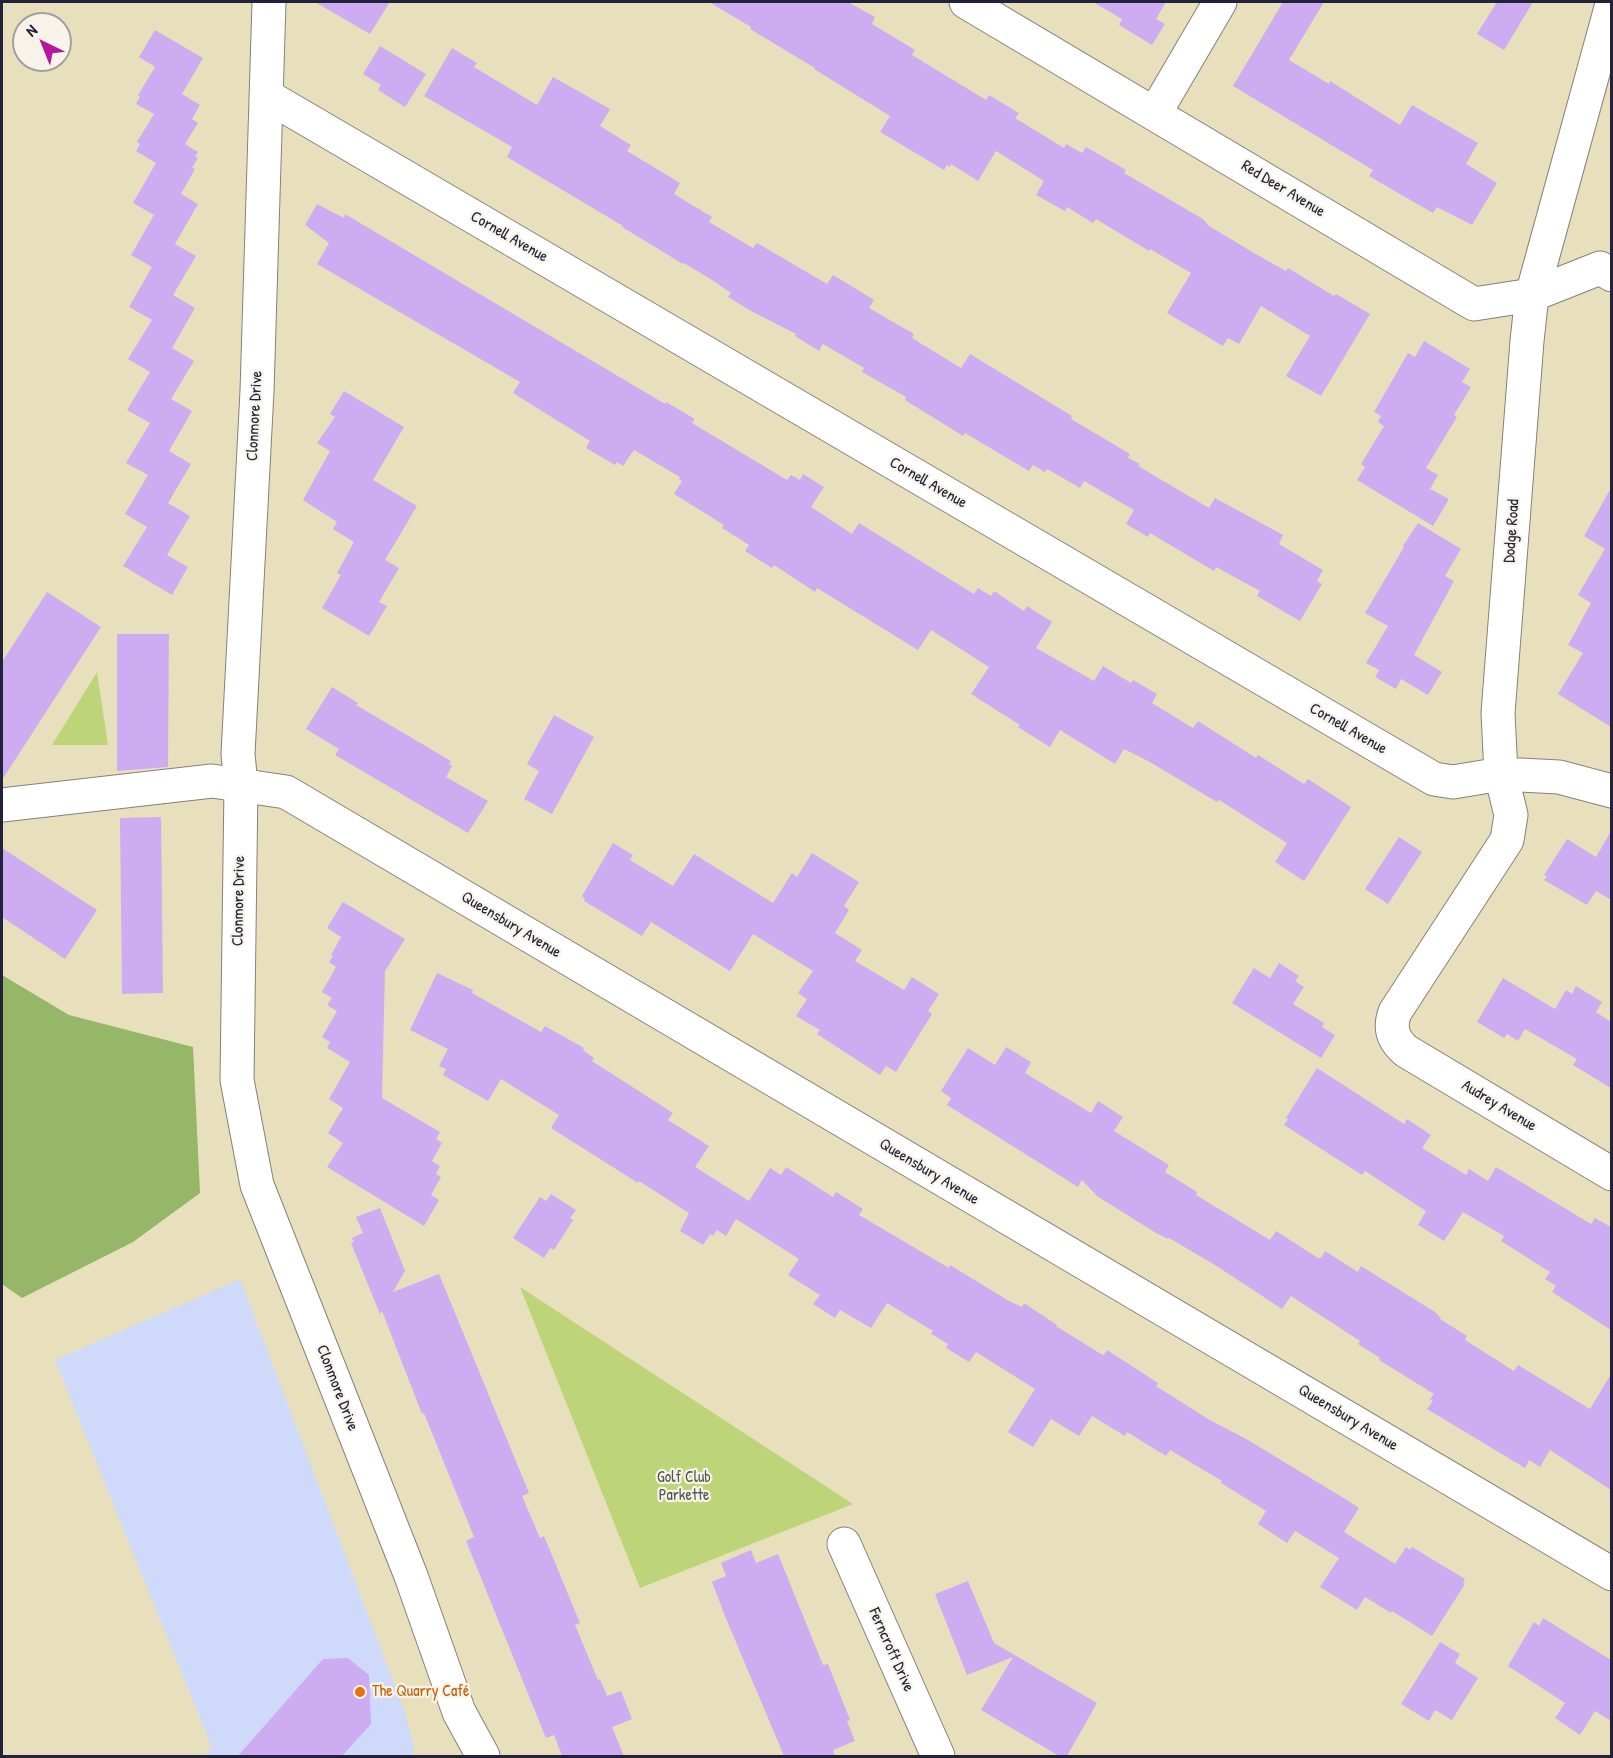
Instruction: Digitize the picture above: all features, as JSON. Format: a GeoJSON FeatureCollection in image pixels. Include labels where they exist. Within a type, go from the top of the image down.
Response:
{"type":"FeatureCollection","features":[{"type":"Feature","properties":{"kind":"street","name":"Clonmore Drive"},"geometry":{"type":"LineString","coordinates":[[269,2],[257,391],[238,754],[241,785],[237,1080],[255,1175],[411,1576],[459,1712],[483,1756]]}},
{"type":"Feature","properties":{"kind":"street","name":"Red Deer Avenue"},"geometry":{"type":"LineString","coordinates":[[966,2],[1474,304],[1532,295],[1600,268],[1611,275]]}},
{"type":"Feature","properties":{"kind":"street"},"geometry":{"type":"LineString","coordinates":[[1155,113],[1220,2]]}},
{"type":"Feature","properties":{"kind":"street","name":"Dodge Road"},"geometry":{"type":"LineString","coordinates":[[1392,1033],[1391,1022],[1395,1012],[1507,840],[1511,815],[1501,774],[1498,713],[1532,295],[1611,4]]}},
{"type":"Feature","properties":{"kind":"street","name":"Cornell Avenue"},"geometry":{"type":"LineString","coordinates":[[267,96],[1434,779],[1453,782],[1501,774],[1558,777],[1611,791]]}},
{"type":"Feature","properties":{"kind":"street","name":"Queensbury Avenue"},"geometry":{"type":"LineString","coordinates":[[2,805],[212,781],[286,792],[1611,1574]]}},
{"type":"Feature","properties":{"kind":"street","name":"Audrey Avenue"},"geometry":{"type":"LineString","coordinates":[[1392,1033],[1396,1043],[1406,1051],[1611,1174]]}},
{"type":"Feature","properties":{"kind":"street","name":"Ferncroft Drive"},"geometry":{"type":"LineString","coordinates":[[844,1544],[938,1756]]}},
{"type":"Feature","properties":{"kind":"street"},"geometry":{"type":"LineString","coordinates":[[459,1712],[466,1756]]}},
{"type":"Feature","properties":{"kind":"shaded area"},"geometry":{"type":"Polygon","coordinates":[[[240,1279],[405,1712],[413,1744],[413,1756],[205,1756],[212,1748],[55,1360],[240,1279]]]}},
{"type":"Feature","properties":{"kind":"green space"},"geometry":{"type":"Polygon","coordinates":[[[97,672],[108,745],[52,745],[97,672]]]}},
{"type":"Feature","properties":{"kind":"green space"},"geometry":{"type":"Polygon","coordinates":[[[2,975],[69,1015],[193,1047],[200,1193],[133,1242],[22,1298],[2,1284],[2,975]]]}},
{"type":"Feature","properties":{"kind":"green space","name":"Golf Club Parkette"},"geometry":{"type":"Polygon","coordinates":[[[520,1287],[853,1504],[640,1588],[520,1287]]]}},
{"type":"Feature","properties":{"kind":"building"},"geometry":{"type":"Polygon","coordinates":[[[315,2],[390,2],[370,34],[315,2]]]}},
{"type":"Feature","properties":{"kind":"building"},"geometry":{"type":"Polygon","coordinates":[[[709,2],[848,2],[875,17],[872,24],[915,50],[912,55],[986,100],[989,95],[1019,113],[1015,118],[1064,148],[1066,144],[1082,153],[1086,147],[1126,170],[1124,173],[1203,219],[1209,226],[1254,253],[1286,271],[1288,268],[1334,296],[1336,294],[1370,314],[1321,396],[1286,376],[1310,336],[1261,306],[1239,344],[1228,338],[1223,346],[1167,313],[1191,273],[1096,219],[1093,223],[1067,207],[1065,211],[1036,195],[1044,181],[996,151],[978,181],[951,164],[950,167],[947,165],[944,170],[880,132],[890,116],[709,2]]]}},
{"type":"Feature","properties":{"kind":"building"},"geometry":{"type":"Polygon","coordinates":[[[1093,2],[1166,2],[1156,19],[1165,24],[1152,45],[1119,25],[1122,19],[1093,2]]]}},
{"type":"Feature","properties":{"kind":"building"},"geometry":{"type":"Polygon","coordinates":[[[1283,2],[1324,2],[1289,60],[1329,84],[1330,81],[1400,125],[1412,105],[1478,143],[1466,164],[1497,183],[1472,225],[1437,207],[1433,213],[1398,193],[1369,176],[1373,170],[1233,86],[1283,2]]]}},
{"type":"Feature","properties":{"kind":"building"},"geometry":{"type":"Polygon","coordinates":[[[1497,2],[1533,2],[1504,50],[1477,34],[1497,2]]]}},
{"type":"Feature","properties":{"kind":"building"},"geometry":{"type":"Polygon","coordinates":[[[155,30],[203,58],[182,94],[200,105],[192,119],[198,123],[185,144],[198,152],[195,156],[198,158],[192,168],[195,169],[181,194],[198,204],[175,244],[196,256],[173,295],[195,308],[172,348],[194,361],[171,399],[192,411],[169,451],[191,464],[168,503],[190,516],[167,555],[188,567],[172,595],[123,566],[147,527],[125,514],[148,475],[126,463],[150,423],[127,410],[150,372],[128,359],[152,320],[129,307],[152,267],[131,255],[154,215],[133,203],[156,163],[136,151],[140,144],[137,142],[154,114],[136,104],[140,97],[138,95],[155,67],[139,57],[155,30]]]}},
{"type":"Feature","properties":{"kind":"building"},"geometry":{"type":"Polygon","coordinates":[[[380,46],[426,74],[405,107],[378,90],[381,85],[363,74],[380,46]]]}},
{"type":"Feature","properties":{"kind":"building"},"geometry":{"type":"Polygon","coordinates":[[[452,48],[477,63],[474,67],[537,105],[553,77],[610,109],[600,126],[631,145],[627,151],[680,183],[674,194],[712,217],[709,222],[753,248],[757,243],[827,284],[833,275],[874,300],[869,308],[914,334],[912,338],[961,368],[970,354],[1130,454],[1128,458],[1140,464],[1138,466],[1209,508],[1215,498],[1283,535],[1279,544],[1323,570],[1317,581],[1322,584],[1300,621],[1257,596],[1260,591],[1216,567],[1214,571],[1150,533],[1148,537],[1126,524],[1134,510],[1084,481],[1080,488],[1047,469],[1045,472],[1033,465],[1029,471],[965,433],[963,436],[905,400],[906,397],[862,372],[864,368],[823,344],[819,351],[795,336],[796,334],[751,311],[728,297],[731,293],[709,278],[507,157],[512,147],[424,96],[452,48]]]}},
{"type":"Feature","properties":{"kind":"building"},"geometry":{"type":"Polygon","coordinates":[[[317,204],[344,218],[345,214],[665,404],[666,402],[695,419],[692,423],[787,480],[791,475],[800,480],[803,474],[824,487],[811,507],[852,534],[859,523],[974,594],[978,588],[991,596],[994,591],[1024,611],[1027,606],[1052,622],[1036,648],[1094,681],[1103,666],[1131,683],[1133,680],[1157,694],[1152,703],[1193,728],[1198,721],[1256,758],[1258,755],[1304,784],[1308,779],[1351,807],[1304,881],[1275,862],[1287,843],[1219,800],[1217,802],[1148,761],[1124,749],[1115,764],[1060,730],[1050,747],[971,694],[989,667],[931,630],[918,650],[817,588],[815,592],[774,565],[772,568],[745,551],[749,545],[722,528],[724,525],[674,494],[682,481],[680,477],[634,450],[623,466],[617,462],[615,465],[586,448],[590,441],[513,393],[520,382],[317,264],[329,243],[305,225],[317,204]]]}},
{"type":"Feature","properties":{"kind":"building"},"geometry":{"type":"Polygon","coordinates":[[[1424,341],[1470,369],[1462,382],[1471,387],[1454,415],[1457,417],[1426,468],[1438,475],[1430,489],[1449,499],[1433,526],[1357,480],[1365,467],[1361,464],[1384,426],[1378,422],[1381,416],[1374,412],[1408,353],[1415,357],[1424,341]]]}},
{"type":"Feature","properties":{"kind":"building"},"geometry":{"type":"Polygon","coordinates":[[[344,391],[404,427],[373,480],[417,506],[385,560],[399,568],[379,602],[387,606],[369,636],[322,608],[341,575],[337,573],[354,542],[333,529],[337,522],[303,500],[330,451],[317,443],[335,417],[330,414],[344,391]]]}},
{"type":"Feature","properties":{"kind":"building"},"geometry":{"type":"Polygon","coordinates":[[[1611,488],[1611,727],[1558,694],[1583,653],[1568,645],[1591,603],[1578,595],[1605,549],[1584,536],[1611,488]]]}},
{"type":"Feature","properties":{"kind":"building"},"geometry":{"type":"Polygon","coordinates":[[[1418,523],[1461,549],[1445,576],[1454,581],[1414,655],[1442,672],[1428,695],[1401,679],[1396,689],[1375,677],[1379,670],[1366,663],[1388,626],[1365,613],[1418,523]]]}},
{"type":"Feature","properties":{"kind":"building"},"geometry":{"type":"Polygon","coordinates":[[[47,592],[101,627],[2,780],[2,662],[47,592]]]}},
{"type":"Feature","properties":{"kind":"building"},"geometry":{"type":"Polygon","coordinates":[[[117,634],[169,634],[168,767],[117,771],[117,634]]]}},
{"type":"Feature","properties":{"kind":"building"},"geometry":{"type":"Polygon","coordinates":[[[332,687],[358,703],[356,705],[451,761],[449,764],[452,766],[446,777],[488,801],[468,833],[335,755],[339,749],[306,729],[332,687]]]}},
{"type":"Feature","properties":{"kind":"building"},"geometry":{"type":"Polygon","coordinates":[[[554,715],[594,737],[552,814],[524,799],[539,771],[527,764],[554,715]]]}},
{"type":"Feature","properties":{"kind":"building"},"geometry":{"type":"Polygon","coordinates":[[[161,817],[163,993],[122,994],[120,818],[161,817]]]}},
{"type":"Feature","properties":{"kind":"building"},"geometry":{"type":"Polygon","coordinates":[[[1611,831],[1611,900],[1596,891],[1587,905],[1544,880],[1547,876],[1544,875],[1567,839],[1596,857],[1611,831]]]}},
{"type":"Feature","properties":{"kind":"building"},"geometry":{"type":"Polygon","coordinates":[[[1399,837],[1422,852],[1388,904],[1365,889],[1399,837]]]}},
{"type":"Feature","properties":{"kind":"building"},"geometry":{"type":"Polygon","coordinates":[[[613,843],[633,855],[630,860],[673,886],[694,854],[773,903],[792,873],[797,877],[812,853],[859,882],[844,906],[849,910],[835,933],[862,950],[855,961],[904,990],[912,977],[939,994],[928,1011],[932,1014],[896,1072],[886,1066],[880,1075],[817,1034],[820,1030],[796,1016],[807,999],[798,993],[813,971],[753,934],[730,971],[651,922],[642,936],[584,901],[582,896],[613,843]]]}},
{"type":"Feature","properties":{"kind":"building"},"geometry":{"type":"Polygon","coordinates":[[[2,848],[97,910],[65,959],[2,917],[2,848]]]}},
{"type":"Feature","properties":{"kind":"building"},"geometry":{"type":"Polygon","coordinates":[[[343,902],[405,939],[385,971],[382,1098],[440,1132],[436,1139],[442,1143],[432,1161],[440,1166],[436,1174],[441,1177],[431,1195],[439,1200],[424,1226],[327,1167],[343,1143],[328,1133],[343,1108],[329,1099],[350,1062],[327,1048],[330,1042],[322,1037],[337,1011],[327,1005],[332,998],[322,992],[336,967],[329,962],[341,937],[327,928],[343,902]]]}},
{"type":"Feature","properties":{"kind":"building"},"geometry":{"type":"Polygon","coordinates":[[[1279,963],[1299,976],[1295,981],[1304,987],[1293,1004],[1324,1023],[1322,1027],[1335,1035],[1321,1058],[1232,1003],[1254,968],[1270,978],[1279,963]]]}},
{"type":"Feature","properties":{"kind":"building"},"geometry":{"type":"Polygon","coordinates":[[[437,973],[473,990],[472,993],[541,1032],[545,1026],[584,1048],[583,1050],[594,1058],[592,1061],[673,1113],[668,1120],[709,1146],[695,1167],[749,1201],[770,1168],[781,1175],[786,1167],[833,1197],[836,1192],[863,1209],[859,1215],[949,1268],[950,1265],[1009,1301],[1022,1307],[1024,1303],[1101,1354],[1104,1355],[1107,1350],[1158,1383],[1156,1386],[1208,1419],[1248,1440],[1355,1505],[1359,1508],[1344,1532],[1395,1564],[1406,1547],[1410,1550],[1412,1547],[1465,1579],[1463,1583],[1465,1584],[1432,1636],[1365,1597],[1357,1610],[1320,1587],[1339,1558],[1295,1531],[1287,1543],[1258,1524],[1266,1511],[1170,1450],[1166,1456],[1127,1432],[1125,1436],[1092,1416],[1079,1436],[1051,1419],[1033,1447],[1008,1432],[1035,1389],[976,1352],[969,1362],[946,1348],[948,1344],[931,1334],[933,1331],[887,1303],[871,1328],[840,1310],[835,1318],[813,1304],[820,1295],[788,1275],[799,1259],[736,1219],[726,1236],[717,1230],[713,1236],[710,1234],[703,1245],[680,1231],[689,1213],[551,1128],[559,1115],[501,1079],[488,1101],[443,1075],[446,1069],[439,1066],[448,1049],[410,1030],[437,973]]]}},
{"type":"Feature","properties":{"kind":"building"},"geometry":{"type":"Polygon","coordinates":[[[1503,978],[1555,1009],[1566,990],[1572,994],[1576,986],[1602,1002],[1596,1012],[1611,1022],[1611,1088],[1573,1065],[1577,1059],[1525,1029],[1518,1041],[1507,1034],[1504,1038],[1477,1022],[1503,978]]]}},
{"type":"Feature","properties":{"kind":"building"},"geometry":{"type":"Polygon","coordinates":[[[1006,1047],[1031,1062],[1025,1073],[1091,1113],[1098,1101],[1123,1117],[1114,1131],[1169,1165],[1165,1172],[1197,1192],[1196,1195],[1270,1240],[1276,1231],[1318,1258],[1321,1258],[1325,1251],[1358,1272],[1361,1266],[1435,1312],[1440,1319],[1467,1336],[1465,1340],[1514,1371],[1518,1365],[1590,1409],[1611,1374],[1611,1490],[1550,1450],[1540,1467],[1529,1460],[1525,1468],[1427,1409],[1433,1401],[1430,1399],[1434,1394],[1379,1360],[1380,1358],[1358,1344],[1360,1341],[1291,1296],[1282,1309],[1215,1265],[1169,1238],[1156,1233],[1097,1196],[1082,1180],[1078,1187],[947,1105],[951,1098],[941,1091],[968,1048],[995,1065],[1006,1047]]]}},
{"type":"Feature","properties":{"kind":"building"},"geometry":{"type":"Polygon","coordinates":[[[1317,1068],[1404,1124],[1407,1119],[1431,1135],[1422,1148],[1466,1175],[1469,1169],[1488,1181],[1496,1167],[1591,1224],[1595,1218],[1611,1227],[1611,1330],[1552,1292],[1556,1286],[1545,1279],[1550,1272],[1501,1241],[1504,1236],[1463,1212],[1444,1241],[1418,1225],[1426,1211],[1365,1171],[1362,1175],[1284,1125],[1317,1068]]]}},
{"type":"Feature","properties":{"kind":"building"},"geometry":{"type":"Polygon","coordinates":[[[551,1194],[576,1210],[570,1218],[573,1220],[554,1250],[550,1248],[544,1258],[513,1238],[540,1197],[546,1201],[551,1194]]]}},
{"type":"Feature","properties":{"kind":"building"},"geometry":{"type":"Polygon","coordinates":[[[380,1208],[405,1271],[393,1292],[439,1274],[529,1493],[522,1496],[540,1538],[544,1536],[580,1623],[575,1625],[598,1680],[600,1679],[607,1696],[621,1691],[632,1719],[612,1727],[624,1756],[562,1756],[554,1735],[546,1738],[466,1541],[474,1537],[382,1311],[380,1314],[351,1243],[354,1242],[352,1238],[363,1233],[356,1217],[380,1208]]]}},
{"type":"Feature","properties":{"kind":"building"},"geometry":{"type":"Polygon","coordinates":[[[751,1550],[756,1563],[778,1554],[823,1665],[828,1664],[850,1720],[847,1721],[855,1741],[833,1750],[835,1756],[784,1756],[725,1616],[712,1582],[726,1576],[721,1563],[751,1550]]]}},
{"type":"Feature","properties":{"kind":"building"},"geometry":{"type":"Polygon","coordinates":[[[968,1581],[994,1643],[1097,1703],[1067,1756],[1059,1756],[981,1710],[1013,1657],[967,1675],[935,1594],[968,1581]]]}},
{"type":"Feature","properties":{"kind":"building"},"geometry":{"type":"Polygon","coordinates":[[[1543,1618],[1611,1660],[1611,1721],[1595,1711],[1580,1735],[1555,1718],[1565,1703],[1508,1666],[1534,1622],[1539,1626],[1543,1618]]]}},
{"type":"Feature","properties":{"kind":"building"},"geometry":{"type":"Polygon","coordinates":[[[1440,1642],[1460,1654],[1455,1663],[1478,1678],[1452,1720],[1435,1710],[1429,1721],[1401,1704],[1440,1642]]]}},
{"type":"Feature","properties":{"kind":"building"},"geometry":{"type":"Polygon","coordinates":[[[348,1658],[369,1675],[371,1724],[342,1756],[238,1756],[323,1659],[348,1658]]]}},
{"type":"Feature","properties":{"kind":"place","name":"The Quarry Café"},"geometry":{"type":"Point","coordinates":[360,1692]}}]}
